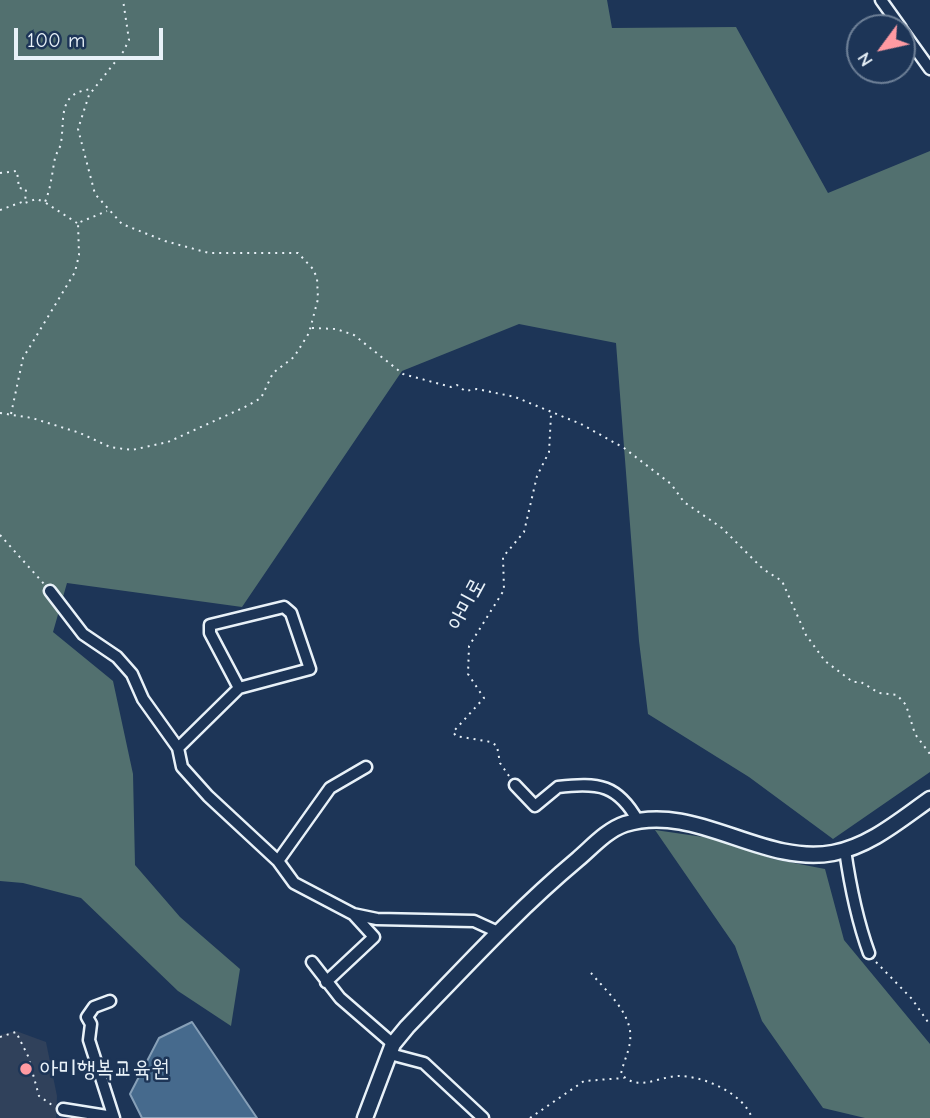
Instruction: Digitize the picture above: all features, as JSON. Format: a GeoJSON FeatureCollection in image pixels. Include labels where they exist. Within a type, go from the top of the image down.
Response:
{"type":"FeatureCollection","features":[{"type":"Feature","properties":{"kind":"main road"},"geometry":{"type":"LineString","coordinates":[[365,1118],[391,1049],[498,932],[606,835],[622,825],[638,821],[676,821],[754,844],[810,855],[845,850],[878,836],[930,799]]}},
{"type":"Feature","properties":{"kind":"street"},"geometry":{"type":"LineString","coordinates":[[916,50],[930,69]]}},
{"type":"Feature","properties":{"kind":"street"},"geometry":{"type":"LineString","coordinates":[[50,591],[83,634],[117,657],[132,674],[143,699],[178,748],[182,767],[208,796],[278,861],[294,883],[353,914],[377,919],[474,921],[498,932]]}},
{"type":"Feature","properties":{"kind":"street"},"geometry":{"type":"LineString","coordinates":[[178,748],[239,688],[310,669],[291,612],[284,607],[210,625],[210,633],[239,688]]}},
{"type":"Feature","properties":{"kind":"street"},"geometry":{"type":"LineString","coordinates":[[278,861],[330,788],[366,767]]}},
{"type":"Feature","properties":{"kind":"street"},"geometry":{"type":"LineString","coordinates":[[515,785],[535,806],[558,787],[600,788],[618,793],[638,821]]}},
{"type":"Feature","properties":{"kind":"street"},"geometry":{"type":"LineString","coordinates":[[845,850],[850,888],[860,913],[860,927],[869,953]]}},
{"type":"Feature","properties":{"kind":"street"},"geometry":{"type":"LineString","coordinates":[[326,982],[374,937],[353,914]]}},
{"type":"Feature","properties":{"kind":"street"},"geometry":{"type":"LineString","coordinates":[[312,962],[326,982],[391,1049],[424,1063],[483,1118]]}},
{"type":"Feature","properties":{"kind":"street"},"geometry":{"type":"LineString","coordinates":[[63,1109],[113,1117],[89,1040],[90,1024],[87,1017],[94,1007],[110,1001]]}},
{"type":"Feature","properties":{"kind":"path"},"geometry":{"type":"LineString","coordinates":[[0,413],[80,433],[110,447],[132,450],[168,442],[261,398],[273,373],[302,348],[311,328],[318,299],[317,278],[313,269],[298,253],[209,253],[121,224],[95,194],[78,129],[94,89],[124,52],[129,40],[123,0]]}},
{"type":"Feature","properties":{"kind":"path"},"geometry":{"type":"LineString","coordinates":[[45,202],[56,154],[61,146],[63,109],[69,99],[81,90],[94,89]]}},
{"type":"Feature","properties":{"kind":"path"},"geometry":{"type":"LineString","coordinates":[[0,173],[17,171],[19,188],[26,189],[23,201]]}},
{"type":"Feature","properties":{"kind":"path"},"geometry":{"type":"LineString","coordinates":[[0,210],[23,201],[29,203],[36,198],[78,223]]}},
{"type":"Feature","properties":{"kind":"path"},"geometry":{"type":"LineString","coordinates":[[78,223],[108,211]]}},
{"type":"Feature","properties":{"kind":"path"},"geometry":{"type":"LineString","coordinates":[[11,414],[23,358],[75,272],[79,255],[78,223]]}},
{"type":"Feature","properties":{"kind":"path"},"geometry":{"type":"LineString","coordinates":[[311,328],[336,329],[354,335],[403,374],[451,387],[457,385],[465,391],[477,389],[515,397],[551,414],[581,424],[624,448],[671,484],[684,502],[722,528],[763,569],[782,581],[806,635],[825,660],[853,682],[861,682],[879,692],[897,695],[906,705],[915,733],[930,754]]}},
{"type":"Feature","properties":{"kind":"path","name":"아미로"},"geometry":{"type":"LineString","coordinates":[[515,785],[500,762],[497,746],[491,742],[456,736],[453,732],[484,698],[468,674],[469,646],[504,590],[503,557],[524,532],[537,476],[549,452],[551,414]]}},
{"type":"Feature","properties":{"kind":"path"},"geometry":{"type":"LineString","coordinates":[[0,535],[50,591]]}},
{"type":"Feature","properties":{"kind":"path"},"geometry":{"type":"LineString","coordinates":[[869,953],[912,999],[930,1025]]}},
{"type":"Feature","properties":{"kind":"path"},"geometry":{"type":"LineString","coordinates":[[591,973],[621,1010],[630,1026],[630,1041],[621,1074],[629,1083],[639,1084],[680,1076],[719,1087],[741,1100],[752,1118]]}},
{"type":"Feature","properties":{"kind":"path"},"geometry":{"type":"LineString","coordinates":[[0,1037],[16,1032],[28,1056],[39,1097],[63,1109]]}},
{"type":"Feature","properties":{"kind":"path"},"geometry":{"type":"LineString","coordinates":[[530,1118],[584,1081],[625,1078]]}},
{"type":"Feature","properties":{"kind":"shaded area"},"geometry":{"type":"Polygon","coordinates":[[[192,1022],[257,1118],[142,1118],[130,1094],[159,1038],[192,1022]]]}},
{"type":"Feature","properties":{"kind":"shaded area","name":"아미행복교육원"},"geometry":{"type":"Polygon","coordinates":[[[16,1031],[46,1042],[57,1096],[56,1118],[0,1118],[0,1035],[16,1031]]]}},
{"type":"Feature","properties":{"kind":"green space"},"geometry":{"type":"Polygon","coordinates":[[[0,0],[607,0],[612,28],[736,27],[828,193],[930,151],[930,772],[833,839],[749,777],[648,714],[639,641],[616,343],[519,324],[402,371],[242,607],[67,583],[53,632],[113,681],[133,774],[135,865],[180,917],[240,969],[231,1026],[178,991],[81,898],[23,883],[0,881],[0,0]]]}},
{"type":"Feature","properties":{"kind":"green space"},"geometry":{"type":"Polygon","coordinates":[[[655,830],[717,839],[773,859],[825,869],[844,940],[930,1044],[930,1118],[865,1118],[823,1108],[762,1021],[735,946],[655,830]]]}},
{"type":"Feature","properties":{"kind":"place","name":"아미행복교육원"},"geometry":{"type":"Point","coordinates":[26,1069]}}]}
